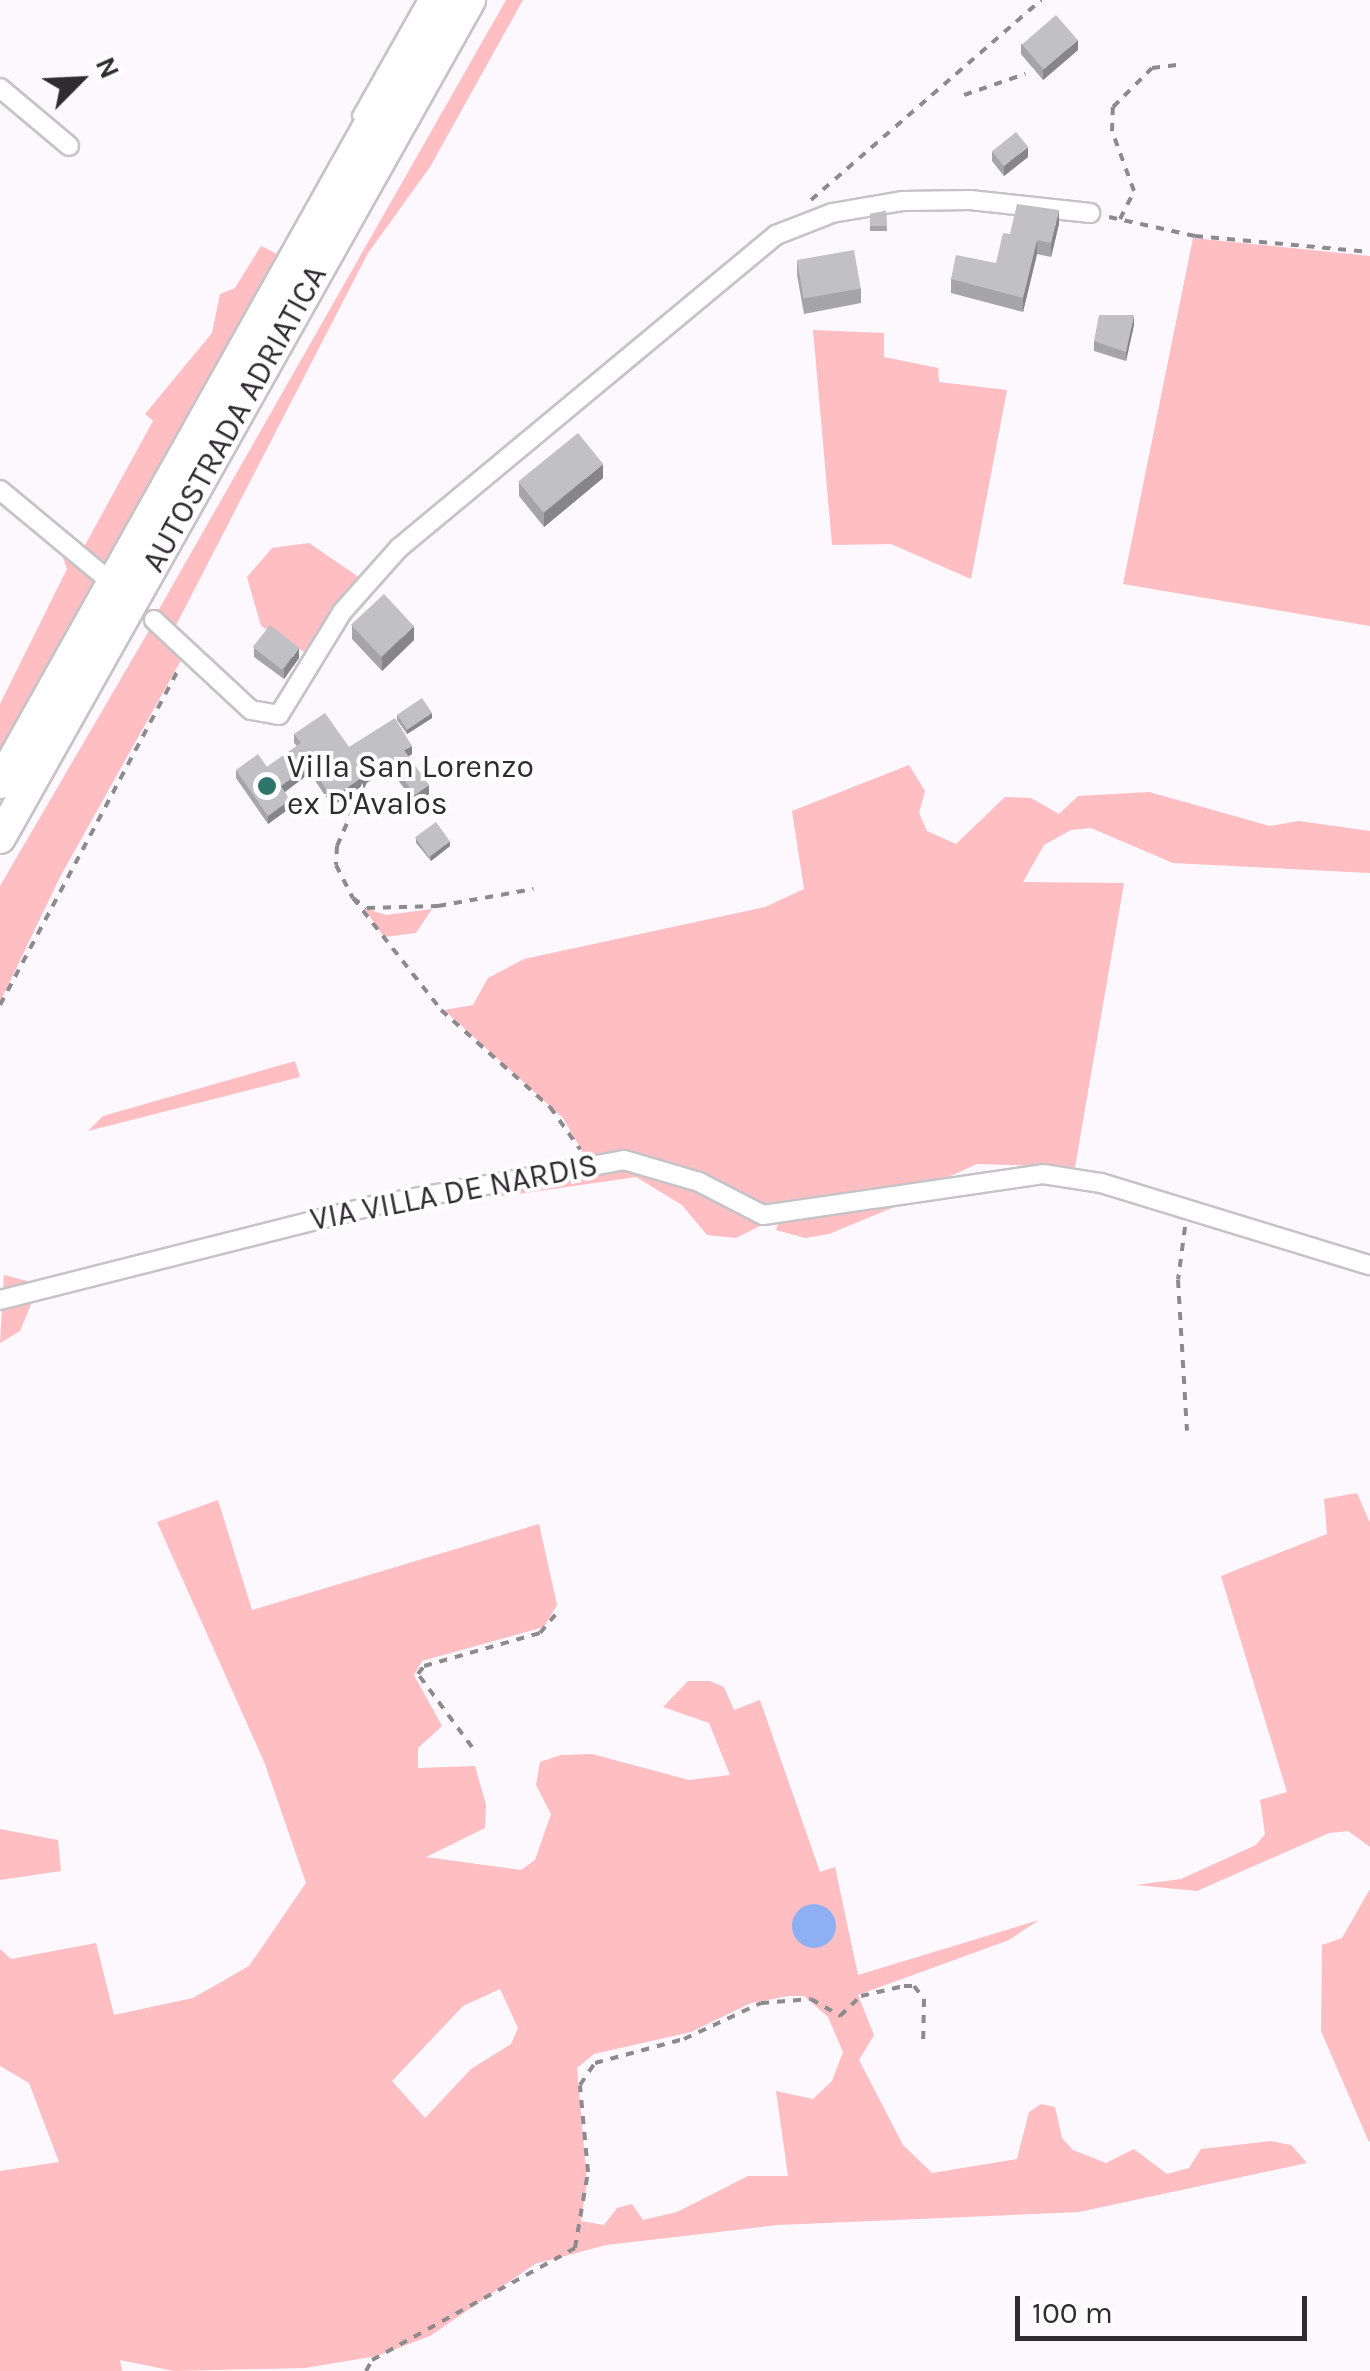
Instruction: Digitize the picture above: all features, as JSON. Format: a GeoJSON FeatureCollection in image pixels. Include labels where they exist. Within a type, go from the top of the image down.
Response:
{"type":"FeatureCollection","features":[{"type":"Feature","properties":{"kind":"highway","name":"AUTOSTRADA ADRIATICA"},"geometry":{"type":"LineString","coordinates":[[0,838],[355,178],[439,0]]}},
{"type":"Feature","properties":{"kind":"highway","name":"AUTOSTRADA ADRIATICA"},"geometry":{"type":"LineString","coordinates":[[0,783],[355,178],[470,0]]}},
{"type":"Feature","properties":{"kind":"street"},"geometry":{"type":"LineString","coordinates":[[0,88],[68,146]]}},
{"type":"Feature","properties":{"kind":"street"},"geometry":{"type":"LineString","coordinates":[[154,620],[251,710],[279,715],[342,612],[398,548],[750,252],[790,228],[874,203],[942,198],[1090,214]]}},
{"type":"Feature","properties":{"kind":"street"},"geometry":{"type":"LineString","coordinates":[[0,490],[101,574]]}},
{"type":"Feature","properties":{"kind":"street","name":"VIA VILLA DE NARDIS"},"geometry":{"type":"LineString","coordinates":[[0,1300],[375,1205],[588,1164],[646,1162],[763,1215],[1043,1174],[1101,1182],[1370,1265]]}},
{"type":"Feature","properties":{"kind":"lane"},"geometry":{"type":"LineString","coordinates":[[353,124],[422,0]]}},
{"type":"Feature","properties":{"kind":"lane"},"geometry":{"type":"LineString","coordinates":[[343,140],[355,178],[389,174],[416,127]]}},
{"type":"Feature","properties":{"kind":"path"},"geometry":{"type":"LineString","coordinates":[[790,228],[852,162],[1041,0]]}},
{"type":"Feature","properties":{"kind":"path"},"geometry":{"type":"LineString","coordinates":[[1120,219],[1134,191],[1112,131],[1112,107],[1152,68],[1183,64]]}},
{"type":"Feature","properties":{"kind":"path"},"geometry":{"type":"LineString","coordinates":[[964,96],[1026,74]]}},
{"type":"Feature","properties":{"kind":"path"},"geometry":{"type":"LineString","coordinates":[[1090,214],[1195,236],[1370,252]]}},
{"type":"Feature","properties":{"kind":"path"},"geometry":{"type":"LineString","coordinates":[[0,1005],[158,704],[190,656]]}},
{"type":"Feature","properties":{"kind":"path"},"geometry":{"type":"LineString","coordinates":[[366,780],[337,846],[336,865],[353,898],[441,1010],[550,1106],[588,1164]]}},
{"type":"Feature","properties":{"kind":"path"},"geometry":{"type":"LineString","coordinates":[[353,898],[367,908],[398,910],[533,890]]}},
{"type":"Feature","properties":{"kind":"path"},"geometry":{"type":"LineString","coordinates":[[1187,1431],[1178,1280],[1188,1209]]}},
{"type":"Feature","properties":{"kind":"path"},"geometry":{"type":"LineString","coordinates":[[472,1747],[418,1674],[424,1666],[540,1633],[560,1610]]}},
{"type":"Feature","properties":{"kind":"path"},"geometry":{"type":"LineString","coordinates":[[366,2371],[372,2360],[575,2248],[588,2172],[580,2085],[595,2063],[684,2039],[760,2003],[811,1999],[840,2016],[861,1996],[904,1986],[914,1986],[924,2000],[923,2046]]}},
{"type":"Feature","properties":{"kind":"shaded area"},"geometry":{"type":"Polygon","coordinates":[[[506,0],[523,0],[430,167],[368,253],[174,629],[158,611],[506,0]]]}},
{"type":"Feature","properties":{"kind":"shaded area"},"geometry":{"type":"Polygon","coordinates":[[[1193,238],[1370,256],[1370,626],[1123,584],[1193,238]]]}},
{"type":"Feature","properties":{"kind":"shaded area"},"geometry":{"type":"Polygon","coordinates":[[[261,246],[283,257],[107,567],[84,547],[153,421],[145,414],[212,333],[220,294],[235,288],[261,246]]]}},
{"type":"Feature","properties":{"kind":"shaded area"},"geometry":{"type":"Polygon","coordinates":[[[813,330],[884,333],[884,357],[938,368],[939,382],[1007,390],[971,579],[891,544],[832,545],[813,330]]]}},
{"type":"Feature","properties":{"kind":"shaded area"},"geometry":{"type":"Polygon","coordinates":[[[309,543],[363,580],[309,655],[261,626],[247,577],[272,548],[309,543]]]}},
{"type":"Feature","properties":{"kind":"shaded area"},"geometry":{"type":"Polygon","coordinates":[[[60,549],[98,580],[0,752],[0,704],[67,569],[60,549]]]}},
{"type":"Feature","properties":{"kind":"shaded area"},"geometry":{"type":"Polygon","coordinates":[[[154,622],[184,655],[60,877],[0,1002],[0,886],[154,622]]]}},
{"type":"Feature","properties":{"kind":"shaded area"},"geometry":{"type":"Polygon","coordinates":[[[909,765],[925,791],[919,813],[927,831],[956,844],[1005,797],[1031,798],[1059,814],[1078,796],[1149,792],[1270,826],[1299,821],[1370,831],[1370,873],[1173,863],[1091,828],[1071,830],[1044,845],[1023,882],[1124,883],[1075,1167],[977,1164],[935,1183],[768,1205],[665,1160],[622,1155],[588,1161],[563,1118],[444,1010],[473,1005],[488,978],[524,959],[765,907],[804,889],[792,811],[909,765]]]}},
{"type":"Feature","properties":{"kind":"shaded area"},"geometry":{"type":"Polygon","coordinates":[[[364,908],[386,915],[432,909],[416,933],[384,937],[364,908]]]}},
{"type":"Feature","properties":{"kind":"shaded area"},"geometry":{"type":"Polygon","coordinates":[[[295,1061],[300,1077],[88,1131],[103,1116],[295,1061]]]}},
{"type":"Feature","properties":{"kind":"shaded area"},"geometry":{"type":"Polygon","coordinates":[[[616,1165],[687,1183],[764,1224],[736,1238],[707,1235],[682,1205],[636,1177],[491,1198],[490,1190],[616,1165]]]}},
{"type":"Feature","properties":{"kind":"shaded area"},"geometry":{"type":"Polygon","coordinates":[[[911,1200],[829,1234],[805,1238],[776,1230],[779,1220],[911,1200]]]}},
{"type":"Feature","properties":{"kind":"shaded area"},"geometry":{"type":"Polygon","coordinates":[[[4,1275],[31,1282],[34,1297],[20,1331],[0,1343],[4,1275]]]}},
{"type":"Feature","properties":{"kind":"shaded area"},"geometry":{"type":"Polygon","coordinates":[[[1357,1493],[1370,1523],[1370,1847],[1348,1831],[1329,1833],[1197,1891],[1136,1885],[1181,1879],[1256,1845],[1265,1834],[1260,1800],[1287,1792],[1221,1576],[1327,1534],[1324,1499],[1357,1493]]]}},
{"type":"Feature","properties":{"kind":"shaded area"},"geometry":{"type":"Polygon","coordinates":[[[218,1500],[252,1610],[539,1524],[557,1605],[544,1627],[422,1661],[414,1675],[442,1726],[418,1748],[418,1768],[475,1766],[486,1805],[485,1828],[426,1857],[521,1870],[535,1860],[551,1814],[536,1785],[540,1762],[561,1755],[592,1754],[689,1780],[730,1775],[709,1723],[663,1707],[688,1681],[710,1681],[724,1687],[734,1710],[760,1700],[820,1872],[835,1867],[858,1975],[1039,1920],[1009,1940],[858,1995],[874,2035],[859,2060],[903,2145],[932,2173],[1017,2159],[1029,2112],[1041,2104],[1055,2107],[1062,2138],[1073,2150],[1106,2163],[1134,2149],[1167,2174],[1189,2168],[1201,2149],[1271,2141],[1291,2145],[1307,2163],[1079,2212],[778,2225],[606,2245],[535,2264],[430,2336],[377,2356],[305,2368],[174,2371],[120,2360],[122,2371],[0,2371],[0,2171],[59,2162],[29,2083],[0,2066],[0,1949],[11,1959],[96,1943],[114,2015],[193,1998],[249,1966],[306,1883],[265,1764],[157,1522],[218,1500]],[[500,1989],[463,2006],[392,2081],[425,2118],[471,2069],[511,2044],[518,2028],[500,1989]],[[804,1996],[751,2003],[691,2032],[594,2054],[577,2068],[587,2182],[581,2221],[604,2225],[617,2208],[632,2204],[643,2220],[677,2212],[748,2176],[788,2176],[776,2091],[813,2099],[832,2081],[843,2052],[828,2017],[804,1996]]]}},
{"type":"Feature","properties":{"kind":"shaded area"},"geometry":{"type":"Polygon","coordinates":[[[0,1829],[58,1840],[61,1871],[0,1880],[0,1829]]]}},
{"type":"Feature","properties":{"kind":"shaded area"},"geometry":{"type":"Polygon","coordinates":[[[1370,1889],[1369,2142],[1321,2031],[1322,1945],[1342,1938],[1370,1889]]]}},
{"type":"Feature","properties":{"kind":"water"},"geometry":{"type":"Polygon","coordinates":[[[814,1904],[830,1910],[836,1926],[830,1942],[814,1948],[798,1942],[792,1926],[798,1910],[814,1904]]]}},
{"type":"Feature","properties":{"kind":"building"},"geometry":{"type":"Polygon","coordinates":[[[1056,15],[1078,40],[1044,69],[1022,45],[1056,15]]]}},
{"type":"Feature","properties":{"kind":"building"},"geometry":{"type":"Polygon","coordinates":[[[1016,132],[1028,147],[1004,166],[992,152],[1016,132]]]}},
{"type":"Feature","properties":{"kind":"building"},"geometry":{"type":"Polygon","coordinates":[[[1017,204],[1059,210],[1051,243],[1037,240],[1023,298],[951,279],[956,255],[996,263],[1003,233],[1010,234],[1017,204]]]}},
{"type":"Feature","properties":{"kind":"building"},"geometry":{"type":"Polygon","coordinates":[[[886,211],[887,226],[870,226],[870,214],[886,211]]]}},
{"type":"Feature","properties":{"kind":"building"},"geometry":{"type":"Polygon","coordinates":[[[854,250],[861,288],[804,298],[797,260],[854,250]]]}},
{"type":"Feature","properties":{"kind":"building"},"geometry":{"type":"Polygon","coordinates":[[[1099,315],[1134,315],[1126,352],[1094,341],[1099,315]]]}},
{"type":"Feature","properties":{"kind":"building"},"geometry":{"type":"Polygon","coordinates":[[[578,433],[603,464],[543,513],[518,481],[578,433]]]}},
{"type":"Feature","properties":{"kind":"building"},"geometry":{"type":"Polygon","coordinates":[[[384,594],[414,626],[381,657],[351,625],[384,594]]]}},
{"type":"Feature","properties":{"kind":"building"},"geometry":{"type":"Polygon","coordinates":[[[270,625],[299,648],[282,670],[253,647],[270,625]]]}},
{"type":"Feature","properties":{"kind":"building"},"geometry":{"type":"Polygon","coordinates":[[[422,698],[432,713],[407,730],[397,715],[422,698]]]}},
{"type":"Feature","properties":{"kind":"building"},"geometry":{"type":"Polygon","coordinates":[[[325,713],[349,747],[395,718],[412,746],[404,750],[429,785],[415,795],[389,759],[332,798],[310,765],[281,786],[290,800],[268,816],[236,770],[258,754],[267,767],[301,743],[294,734],[325,713]]]}},
{"type":"Feature","properties":{"kind":"building"},"geometry":{"type":"Polygon","coordinates":[[[436,822],[450,841],[429,857],[415,837],[436,822]]]}},
{"type":"Feature","properties":{"kind":"place","name":"Villa San Lorenzo ex D'Avalos"},"geometry":{"type":"Point","coordinates":[267,786]}}]}
